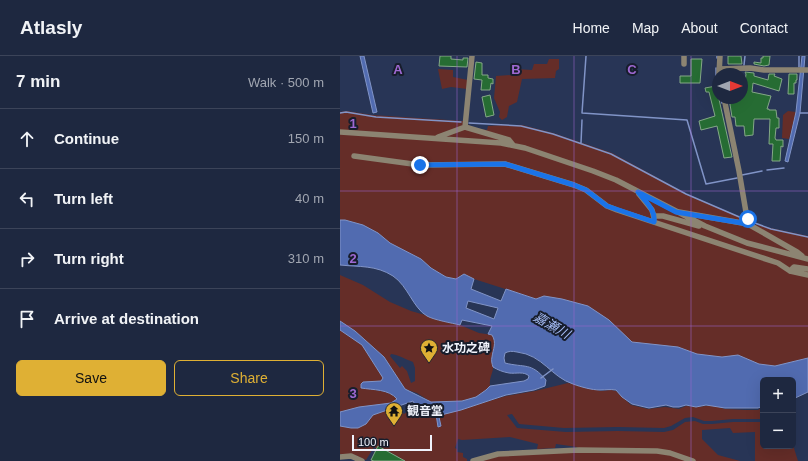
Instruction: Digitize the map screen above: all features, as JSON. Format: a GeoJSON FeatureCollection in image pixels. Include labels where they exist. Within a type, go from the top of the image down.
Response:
{"type":"FeatureCollection","features":[{"type":"Feature","properties":{"kind":"street"},"geometry":{"type":"LineString","coordinates":[[465,127],[472,56]]}},
{"type":"Feature","properties":{"kind":"street"},"geometry":{"type":"LineString","coordinates":[[684,56],[684,64]]}},
{"type":"Feature","properties":{"kind":"street"},"geometry":{"type":"LineString","coordinates":[[719,68],[720,56]]}},
{"type":"Feature","properties":{"kind":"street"},"geometry":{"type":"LineString","coordinates":[[748,68],[764,70],[808,70]]}},
{"type":"Feature","properties":{"kind":"street"},"geometry":{"type":"LineString","coordinates":[[725,104],[738,164],[748,224]]}},
{"type":"Feature","properties":{"kind":"street"},"geometry":{"type":"LineString","coordinates":[[436,138],[465,127],[509,140],[513,145]]}},
{"type":"Feature","properties":{"kind":"street"},"geometry":{"type":"LineString","coordinates":[[340,132],[436,138],[513,145],[593,171],[705,226],[747,243],[806,258]]}},
{"type":"Feature","properties":{"kind":"street"},"geometry":{"type":"LineString","coordinates":[[354,156],[420,165],[505,164],[574,185],[586,190],[607,206],[654,219],[778,263],[790,271],[808,275]]}},
{"type":"Feature","properties":{"kind":"street"},"geometry":{"type":"LineString","coordinates":[[638,192],[652,210],[654,219]]}},
{"type":"Feature","properties":{"kind":"street"},"geometry":{"type":"LineString","coordinates":[[676,212],[748,224],[806,258]]}},
{"type":"Feature","properties":{"kind":"street"},"geometry":{"type":"LineString","coordinates":[[654,219],[663,216],[695,226],[705,226]]}},
{"type":"Feature","properties":{"kind":"street"},"geometry":{"type":"LineString","coordinates":[[790,271],[794,267],[808,269]]}},
{"type":"Feature","properties":{"kind":"street"},"geometry":{"type":"LineString","coordinates":[[473,461],[498,454],[579,450],[657,451],[670,453],[693,461]]}},
{"type":"Feature","properties":{"kind":"street"},"geometry":{"type":"LineString","coordinates":[[340,458],[351,456],[362,461]]}},
{"type":"Feature","properties":{"kind":"shaded area"},"geometry":{"type":"Polygon","coordinates":[[[549,59],[559,59],[559,69],[556,71],[555,78],[522,79],[517,102],[509,106],[507,117],[502,120],[499,117],[500,112],[494,98],[496,76],[511,75],[516,69],[532,70],[534,64],[547,64],[549,59]]]}},
{"type":"Feature","properties":{"kind":"shaded area"},"geometry":{"type":"Polygon","coordinates":[[[438,69],[453,70],[453,77],[468,80],[467,89],[451,87],[442,89],[438,69]]]}},
{"type":"Feature","properties":{"kind":"shaded area"},"geometry":{"type":"Polygon","coordinates":[[[347,111],[372,115],[463,121],[473,128],[487,130],[488,126],[522,125],[553,133],[612,153],[687,194],[745,219],[752,224],[808,236],[808,358],[775,366],[637,358],[536,299],[474,279],[464,274],[456,279],[446,277],[431,268],[421,259],[390,243],[378,233],[363,225],[340,220],[340,112],[347,111]]]}},
{"type":"Feature","properties":{"kind":"shaded area"},"geometry":{"type":"Polygon","coordinates":[[[788,111],[796,112],[789,139],[782,138],[783,115],[788,111]]]}},
{"type":"Feature","properties":{"kind":"shaded area"},"geometry":{"type":"Polygon","coordinates":[[[340,275],[363,285],[390,302],[411,311],[460,325],[479,333],[493,335],[493,367],[490,386],[476,397],[462,401],[431,402],[417,393],[405,389],[384,357],[355,331],[340,321],[340,275]],[[391,354],[390,356],[400,368],[402,366],[407,371],[411,383],[415,381],[415,368],[413,362],[391,354]]]}},
{"type":"Feature","properties":{"kind":"shaded area"},"geometry":{"type":"Polygon","coordinates":[[[340,330],[362,345],[383,378],[381,381],[363,382],[361,388],[386,392],[398,399],[391,403],[359,407],[340,412],[340,330]]]}},
{"type":"Feature","properties":{"kind":"shaded area"},"geometry":{"type":"Polygon","coordinates":[[[568,383],[601,391],[616,391],[631,405],[648,409],[665,407],[679,409],[686,406],[715,406],[725,409],[745,410],[760,409],[760,419],[704,421],[693,417],[685,418],[671,426],[664,428],[564,428],[519,424],[512,414],[507,415],[517,428],[566,432],[664,432],[673,430],[685,422],[695,421],[703,424],[712,424],[760,422],[760,449],[794,449],[798,461],[755,461],[755,432],[733,433],[730,428],[702,430],[702,439],[718,455],[740,461],[482,461],[497,456],[577,452],[577,447],[556,444],[555,448],[537,449],[538,444],[510,437],[458,439],[455,448],[457,449],[457,452],[463,453],[463,457],[467,459],[467,461],[405,461],[379,446],[377,449],[374,447],[366,460],[355,455],[340,454],[340,426],[351,428],[373,415],[393,408],[395,410],[400,406],[404,414],[408,411],[414,416],[417,408],[427,415],[430,411],[434,411],[436,414],[438,427],[441,426],[439,417],[445,414],[506,396],[568,383]]]}},
{"type":"Feature","properties":{"kind":"water"},"geometry":{"type":"Polygon","coordinates":[[[360,56],[364,56],[377,112],[373,113],[360,56]]]}},
{"type":"Feature","properties":{"kind":"water"},"geometry":{"type":"Polygon","coordinates":[[[802,56],[805,56],[800,113],[788,162],[785,161],[796,112],[802,56]]]}},
{"type":"Feature","properties":{"kind":"water","name":"嘉瀬川"},"geometry":{"type":"Polygon","coordinates":[[[340,220],[363,225],[378,233],[390,243],[421,259],[431,268],[446,277],[456,279],[464,274],[474,279],[471,289],[501,301],[506,289],[536,299],[544,296],[588,306],[609,320],[632,342],[678,347],[697,354],[722,357],[738,355],[759,364],[775,366],[808,358],[808,392],[796,398],[796,377],[760,377],[760,407],[758,408],[725,408],[706,405],[696,407],[686,405],[673,407],[666,405],[649,408],[632,404],[622,397],[616,390],[594,389],[565,381],[534,357],[511,351],[505,353],[505,363],[536,370],[546,380],[545,386],[534,390],[506,395],[445,414],[439,417],[441,426],[438,427],[436,414],[434,411],[430,411],[427,415],[417,408],[413,401],[373,415],[366,424],[358,428],[340,426],[340,412],[359,407],[391,403],[397,399],[390,393],[361,388],[361,384],[363,382],[381,381],[383,378],[362,345],[340,330],[340,321],[355,331],[384,357],[405,389],[431,402],[462,401],[476,397],[490,386],[524,381],[528,379],[529,376],[522,373],[505,372],[493,367],[492,359],[494,341],[492,335],[488,334],[492,326],[462,320],[460,325],[427,316],[418,308],[403,285],[393,276],[387,272],[361,266],[340,265],[340,220]],[[468,301],[466,308],[494,319],[498,308],[468,301]]]}},
{"type":"Feature","properties":{"kind":"building"},"geometry":{"type":"Polygon","coordinates":[[[440,56],[451,56],[451,59],[463,60],[463,58],[468,58],[467,67],[439,66],[440,56]]]}},
{"type":"Feature","properties":{"kind":"building"},"geometry":{"type":"Polygon","coordinates":[[[728,56],[741,56],[742,64],[728,64],[728,56]]]}},
{"type":"Feature","properties":{"kind":"building"},"geometry":{"type":"Polygon","coordinates":[[[763,56],[770,56],[769,65],[764,66],[754,64],[754,62],[761,63],[761,58],[763,58],[763,56]]]}},
{"type":"Feature","properties":{"kind":"building"},"geometry":{"type":"Polygon","coordinates":[[[691,59],[702,59],[700,83],[680,83],[680,76],[691,76],[691,59]]]}},
{"type":"Feature","properties":{"kind":"building"},"geometry":{"type":"Polygon","coordinates":[[[476,62],[482,63],[482,75],[488,75],[488,78],[493,79],[493,84],[491,83],[490,90],[481,90],[482,80],[474,79],[476,62]]]}},
{"type":"Feature","properties":{"kind":"building"},"geometry":{"type":"Polygon","coordinates":[[[748,72],[754,73],[754,76],[768,80],[769,74],[775,74],[774,76],[782,79],[779,91],[753,83],[752,92],[771,96],[767,109],[776,110],[777,118],[779,118],[779,128],[776,128],[775,138],[776,140],[783,140],[780,161],[772,161],[773,144],[769,144],[770,119],[754,119],[753,135],[745,136],[744,126],[736,126],[735,117],[732,117],[730,104],[748,104],[748,72]]]}},
{"type":"Feature","properties":{"kind":"building"},"geometry":{"type":"Polygon","coordinates":[[[789,74],[797,74],[796,83],[794,83],[794,94],[788,94],[789,74]]]}},
{"type":"Feature","properties":{"kind":"building"},"geometry":{"type":"Polygon","coordinates":[[[712,87],[712,104],[709,92],[706,92],[705,88],[712,87]]]}},
{"type":"Feature","properties":{"kind":"building"},"geometry":{"type":"Polygon","coordinates":[[[490,95],[494,115],[486,117],[482,97],[490,95]]]}},
{"type":"Feature","properties":{"kind":"building"},"geometry":{"type":"Polygon","coordinates":[[[712,104],[720,104],[732,157],[724,158],[717,126],[701,130],[699,121],[715,116],[712,104]]]}},
{"type":"Feature","properties":{"kind":"building"},"geometry":{"type":"Polygon","coordinates":[[[378,446],[405,461],[371,460],[378,446]]]}},
{"type":"Feature","properties":{"kind":"waterway"},"geometry":{"type":"LineString","coordinates":[[586,56],[582,113],[687,120],[706,184],[737,178]]}},
{"type":"Feature","properties":{"kind":"waterway"},"geometry":{"type":"LineString","coordinates":[[744,65],[745,56]]}},
{"type":"Feature","properties":{"kind":"waterway"},"geometry":{"type":"LineString","coordinates":[[799,56],[799,67]]}},
{"type":"Feature","properties":{"kind":"waterway"},"geometry":{"type":"LineString","coordinates":[[340,113],[346,112],[376,117],[461,122]]}},
{"type":"Feature","properties":{"kind":"waterway"},"geometry":{"type":"LineString","coordinates":[[800,113],[808,113]]}},
{"type":"Feature","properties":{"kind":"waterway"},"geometry":{"type":"LineString","coordinates":[[581,143],[582,120]]}},
{"type":"Feature","properties":{"kind":"waterway"},"geometry":{"type":"LineString","coordinates":[[469,123],[521,126],[553,134],[611,154],[686,194],[744,219]]}},
{"type":"Feature","properties":{"kind":"waterway"},"geometry":{"type":"LineString","coordinates":[[767,170],[784,168]]}},
{"type":"Feature","properties":{"kind":"waterway"},"geometry":{"type":"LineString","coordinates":[[742,175],[762,171]]}},
{"type":"Feature","properties":{"kind":"waterway"},"geometry":{"type":"LineString","coordinates":[[752,222],[771,229],[808,237]]}},
{"type":"Feature","properties":{"kind":"waterway"},"geometry":{"type":"LineString","coordinates":[[541,378],[553,369]]}},
{"type":"Feature","properties":{"kind":"place","name":"水功之碑"},"geometry":{"type":"Point","coordinates":[429,363]}},
{"type":"Feature","properties":{"kind":"place","name":"観音堂"},"geometry":{"type":"Point","coordinates":[394,426]}},
{"type":"Feature","properties":{"kind":"route"},"geometry":{"type":"LineString","coordinates":[[420,165],[505,164],[574,185],[586,190],[607,206],[654,222],[655,216],[652,210],[638,192],[676,212],[748,224],[748,219]]}}]}
